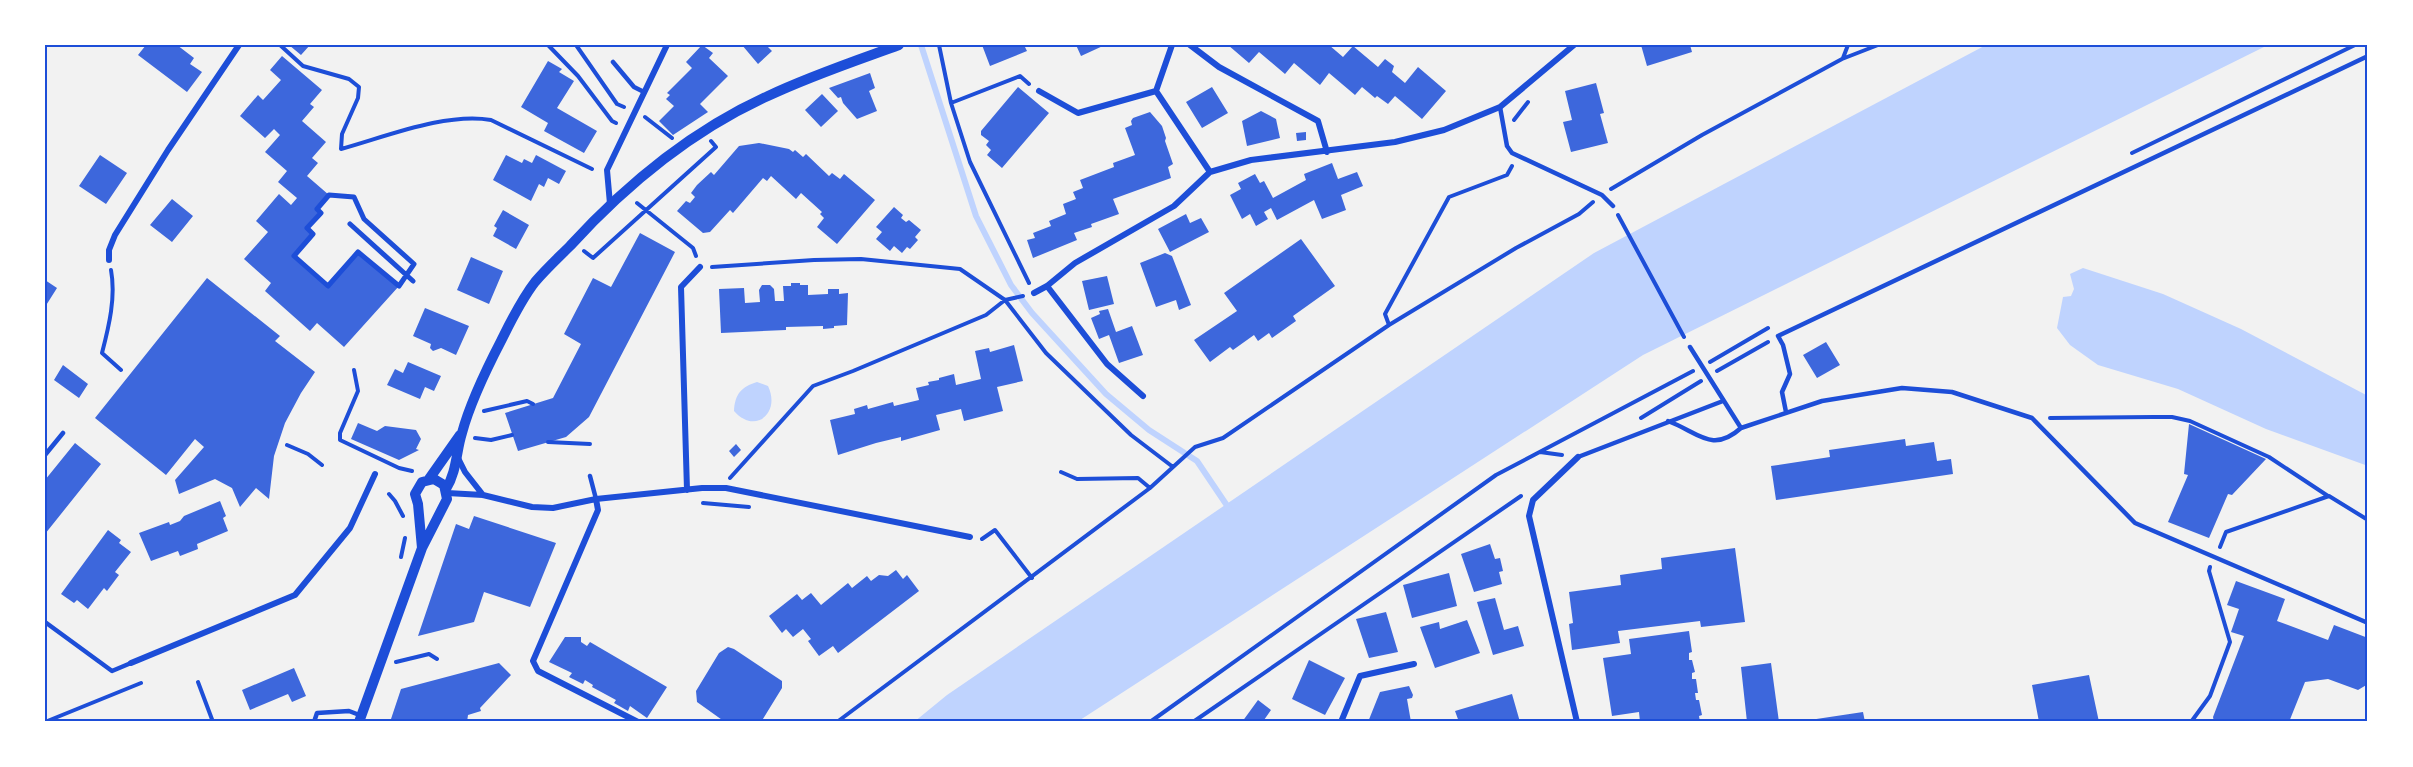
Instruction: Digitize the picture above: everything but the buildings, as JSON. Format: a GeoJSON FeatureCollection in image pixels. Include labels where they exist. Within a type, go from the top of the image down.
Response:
{"type":"FeatureCollection","features":[{"type":"Feature","properties":{"kind":"street"},"geometry":{"type":"LineString","coordinates":[[109,260],[109,250],[115,235],[168,150],[240,45]]}},
{"type":"Feature","properties":{"kind":"street"},"geometry":{"type":"LineString","coordinates":[[610,204],[607,170],[667,45]]}},
{"type":"Feature","properties":{"kind":"street"},"geometry":{"type":"LineString","coordinates":[[360,719],[422,548],[447,499],[462,432],[472,407],[500,342],[521,303],[536,282],[635,181],[705,132],[766,96],[899,45]]}},
{"type":"Feature","properties":{"kind":"street"},"geometry":{"type":"LineString","coordinates":[[1156,91],[1172,45]]}},
{"type":"Feature","properties":{"kind":"street"},"geometry":{"type":"LineString","coordinates":[[1190,45],[1219,67],[1318,121],[1327,152]]}},
{"type":"Feature","properties":{"kind":"street"},"geometry":{"type":"LineString","coordinates":[[1034,293],[1047,286],[1075,263],[1174,206],[1210,172],[1251,160],[1395,142],[1444,130],[1500,107],[1574,45]]}},
{"type":"Feature","properties":{"kind":"street"},"geometry":{"type":"LineString","coordinates":[[1039,91],[1078,113],[1156,91]]}},
{"type":"Feature","properties":{"kind":"street"},"geometry":{"type":"LineString","coordinates":[[1156,91],[1210,172]]}},
{"type":"Feature","properties":{"kind":"street"},"geometry":{"type":"LineString","coordinates":[[329,195],[354,197],[364,219],[414,264],[406,275],[399,286],[358,252],[328,286],[294,256],[313,234],[307,228],[321,213],[317,209],[329,195]]}},
{"type":"Feature","properties":{"kind":"street"},"geometry":{"type":"LineString","coordinates":[[350,225],[413,281]]}},
{"type":"Feature","properties":{"kind":"street"},"geometry":{"type":"LineString","coordinates":[[687,490],[681,287],[700,267]]}},
{"type":"Feature","properties":{"kind":"street"},"geometry":{"type":"LineString","coordinates":[[1047,286],[1107,364],[1143,396]]}},
{"type":"Feature","properties":{"kind":"street"},"geometry":{"type":"LineString","coordinates":[[422,548],[415,494],[422,482],[429,479],[462,432]]}},
{"type":"Feature","properties":{"kind":"street"},"geometry":{"type":"LineString","coordinates":[[457,457],[465,472],[483,495]]}},
{"type":"Feature","properties":{"kind":"street"},"geometry":{"type":"LineString","coordinates":[[1577,722],[1529,516],[1533,500],[1578,457]]}},
{"type":"Feature","properties":{"kind":"street"},"geometry":{"type":"LineString","coordinates":[[131,663],[295,595],[350,528],[375,474]]}},
{"type":"Feature","properties":{"kind":"street"},"geometry":{"type":"LineString","coordinates":[[429,479],[440,481],[447,491],[483,495],[532,507],[553,508],[596,499],[726,488],[970,537]]}},
{"type":"Feature","properties":{"kind":"street"},"geometry":{"type":"LineString","coordinates":[[596,499],[598,510],[533,661],[538,671],[638,722]]}},
{"type":"Feature","properties":{"kind":"street"},"geometry":{"type":"LineString","coordinates":[[418,504],[427,510],[441,508]]}},
{"type":"Feature","properties":{"kind":"street"},"geometry":{"type":"LineString","coordinates":[[1341,722],[1360,676],[1414,664]]}},
{"type":"Feature","properties":{"kind":"lane"},"geometry":{"type":"LineString","coordinates":[[1786,412],[1782,392],[1790,374],[1783,345],[1778,336],[2368,56]]}},
{"type":"Feature","properties":{"kind":"lane"},"geometry":{"type":"LineString","coordinates":[[613,62],[634,87],[644,92]]}},
{"type":"Feature","properties":{"kind":"lane"},"geometry":{"type":"LineString","coordinates":[[1500,107],[1507,146],[1512,153],[1602,195],[1613,206]]}},
{"type":"Feature","properties":{"kind":"lane"},"geometry":{"type":"LineString","coordinates":[[1690,347],[1741,428]]}},
{"type":"Feature","properties":{"kind":"lane"},"geometry":{"type":"LineString","coordinates":[[1668,421],[1702,438],[1714,441],[1729,438],[1741,428],[1822,401],[1902,388],[1952,392],[2032,418],[2135,523],[2368,623]]}},
{"type":"Feature","properties":{"kind":"lane"},"geometry":{"type":"LineString","coordinates":[[1578,457],[1723,401]]}},
{"type":"Feature","properties":{"kind":"lane"},"geometry":{"type":"LineString","coordinates":[[45,455],[63,433]]}},
{"type":"Feature","properties":{"kind":"lane"},"geometry":{"type":"LineString","coordinates":[[590,476],[596,499]]}},
{"type":"Feature","properties":{"kind":"lane"},"geometry":{"type":"LineString","coordinates":[[45,622],[112,671],[131,663]]}},
{"type":"Feature","properties":{"kind":"lane"},"geometry":{"type":"LineString","coordinates":[[314,722],[317,713],[349,711],[360,719]]}},
{"type":"Feature","properties":{"kind":"path"},"geometry":{"type":"LineString","coordinates":[[280,45],[303,66],[349,79],[359,87],[358,98],[342,134],[340,150],[446,120],[480,118],[491,120],[591,169]]}},
{"type":"Feature","properties":{"kind":"path"},"geometry":{"type":"LineString","coordinates":[[548,45],[578,76],[612,121],[626,128]]}},
{"type":"Feature","properties":{"kind":"path"},"geometry":{"type":"LineString","coordinates":[[576,45],[617,104],[624,108]]}},
{"type":"Feature","properties":{"kind":"path"},"geometry":{"type":"LineString","coordinates":[[939,45],[951,103],[970,162],[1034,293]]}},
{"type":"Feature","properties":{"kind":"path"},"geometry":{"type":"LineString","coordinates":[[1842,59],[1848,45]]}},
{"type":"Feature","properties":{"kind":"path"},"geometry":{"type":"LineString","coordinates":[[837,722],[1150,488],[1195,447],[1223,438],[1389,325],[1516,248],[1579,214],[1602,195],[1701,135],[1842,59],[1878,45]]}},
{"type":"Feature","properties":{"kind":"path"},"geometry":{"type":"LineString","coordinates":[[951,103],[1020,76],[1039,91]]}},
{"type":"Feature","properties":{"kind":"path"},"geometry":{"type":"LineString","coordinates":[[1513,121],[1535,96]]}},
{"type":"Feature","properties":{"kind":"path"},"geometry":{"type":"LineString","coordinates":[[645,116],[674,139]]}},
{"type":"Feature","properties":{"kind":"path"},"geometry":{"type":"LineString","coordinates":[[573,242],[593,258],[716,147],[705,132]]}},
{"type":"Feature","properties":{"kind":"path"},"geometry":{"type":"LineString","coordinates":[[1389,325],[1385,314],[1449,197],[1507,175],[1512,165]]}},
{"type":"Feature","properties":{"kind":"path"},"geometry":{"type":"LineString","coordinates":[[637,203],[693,248],[700,267],[861,259],[960,269],[1007,300],[1046,353],[1131,435],[1175,466]]}},
{"type":"Feature","properties":{"kind":"path"},"geometry":{"type":"LineString","coordinates":[[1613,206],[1690,347]]}},
{"type":"Feature","properties":{"kind":"path"},"geometry":{"type":"LineString","coordinates":[[109,260],[113,282],[109,324],[102,353],[121,370]]}},
{"type":"Feature","properties":{"kind":"path"},"geometry":{"type":"LineString","coordinates":[[729,478],[813,386],[986,315],[1007,300]]}},
{"type":"Feature","properties":{"kind":"path"},"geometry":{"type":"LineString","coordinates":[[1714,373],[1778,336]]}},
{"type":"Feature","properties":{"kind":"path"},"geometry":{"type":"LineString","coordinates":[[1150,722],[1496,475],[1701,367]]}},
{"type":"Feature","properties":{"kind":"path"},"geometry":{"type":"LineString","coordinates":[[354,370],[358,392],[340,433],[340,441],[404,470],[414,471],[421,468]]}},
{"type":"Feature","properties":{"kind":"path"},"geometry":{"type":"LineString","coordinates":[[1636,421],[1704,379]]}},
{"type":"Feature","properties":{"kind":"path"},"geometry":{"type":"LineString","coordinates":[[472,407],[486,412],[527,401],[533,404]]}},
{"type":"Feature","properties":{"kind":"path"},"geometry":{"type":"LineString","coordinates":[[2032,418],[2172,417],[2190,421],[2269,457],[2368,520]]}},
{"type":"Feature","properties":{"kind":"path"},"geometry":{"type":"LineString","coordinates":[[475,438],[491,440],[512,435]]}},
{"type":"Feature","properties":{"kind":"path"},"geometry":{"type":"LineString","coordinates":[[548,442],[590,444]]}},
{"type":"Feature","properties":{"kind":"path"},"geometry":{"type":"LineString","coordinates":[[287,445],[308,454],[322,465]]}},
{"type":"Feature","properties":{"kind":"path"},"geometry":{"type":"LineString","coordinates":[[1540,452],[1578,457]]}},
{"type":"Feature","properties":{"kind":"path"},"geometry":{"type":"LineString","coordinates":[[1061,472],[1077,479],[1138,478],[1150,488]]}},
{"type":"Feature","properties":{"kind":"path"},"geometry":{"type":"LineString","coordinates":[[1193,722],[1529,491]]}},
{"type":"Feature","properties":{"kind":"path"},"geometry":{"type":"LineString","coordinates":[[388,494],[395,501],[405,523]]}},
{"type":"Feature","properties":{"kind":"path"},"geometry":{"type":"LineString","coordinates":[[2191,722],[2210,696],[2230,642],[2209,572],[2226,532],[2329,496]]}},
{"type":"Feature","properties":{"kind":"path"},"geometry":{"type":"LineString","coordinates":[[693,503],[704,502],[758,508]]}},
{"type":"Feature","properties":{"kind":"path"},"geometry":{"type":"LineString","coordinates":[[979,541],[995,530],[1032,578]]}},
{"type":"Feature","properties":{"kind":"path"},"geometry":{"type":"LineString","coordinates":[[400,562],[405,535]]}},
{"type":"Feature","properties":{"kind":"path"},"geometry":{"type":"LineString","coordinates":[[393,671],[400,652]]}},
{"type":"Feature","properties":{"kind":"path"},"geometry":{"type":"LineString","coordinates":[[396,662],[429,654],[437,659]]}},
{"type":"Feature","properties":{"kind":"path"},"geometry":{"type":"LineString","coordinates":[[198,682],[213,722]]}},
{"type":"Feature","properties":{"kind":"path"},"geometry":{"type":"LineString","coordinates":[[45,722],[141,683]]}},
{"type":"Feature","properties":{"kind":"water"},"geometry":{"type":"Polygon","coordinates":[[[1986,45],[2268,45],[1643,355],[1077,722],[914,722],[947,695],[1594,253],[1986,45]]]}},
{"type":"Feature","properties":{"kind":"water"},"geometry":{"type":"Polygon","coordinates":[[[2083,268],[2163,294],[2241,329],[2368,396],[2368,466],[2266,429],[2178,389],[2098,365],[2070,345],[2057,328],[2063,297],[2071,296],[2074,289],[2070,274],[2083,268]]]}},
{"type":"Feature","properties":{"kind":"water"},"geometry":{"type":"Polygon","coordinates":[[[757,382],[768,386],[771,405],[764,418],[750,421],[734,411],[735,405],[740,392],[757,382]]]}},
{"type":"Feature","properties":{"kind":"waterway"},"geometry":{"type":"LineString","coordinates":[[921,45],[976,216],[1011,285],[1032,313],[1106,394],[1149,430],[1197,461],[1230,510]]}}]}
